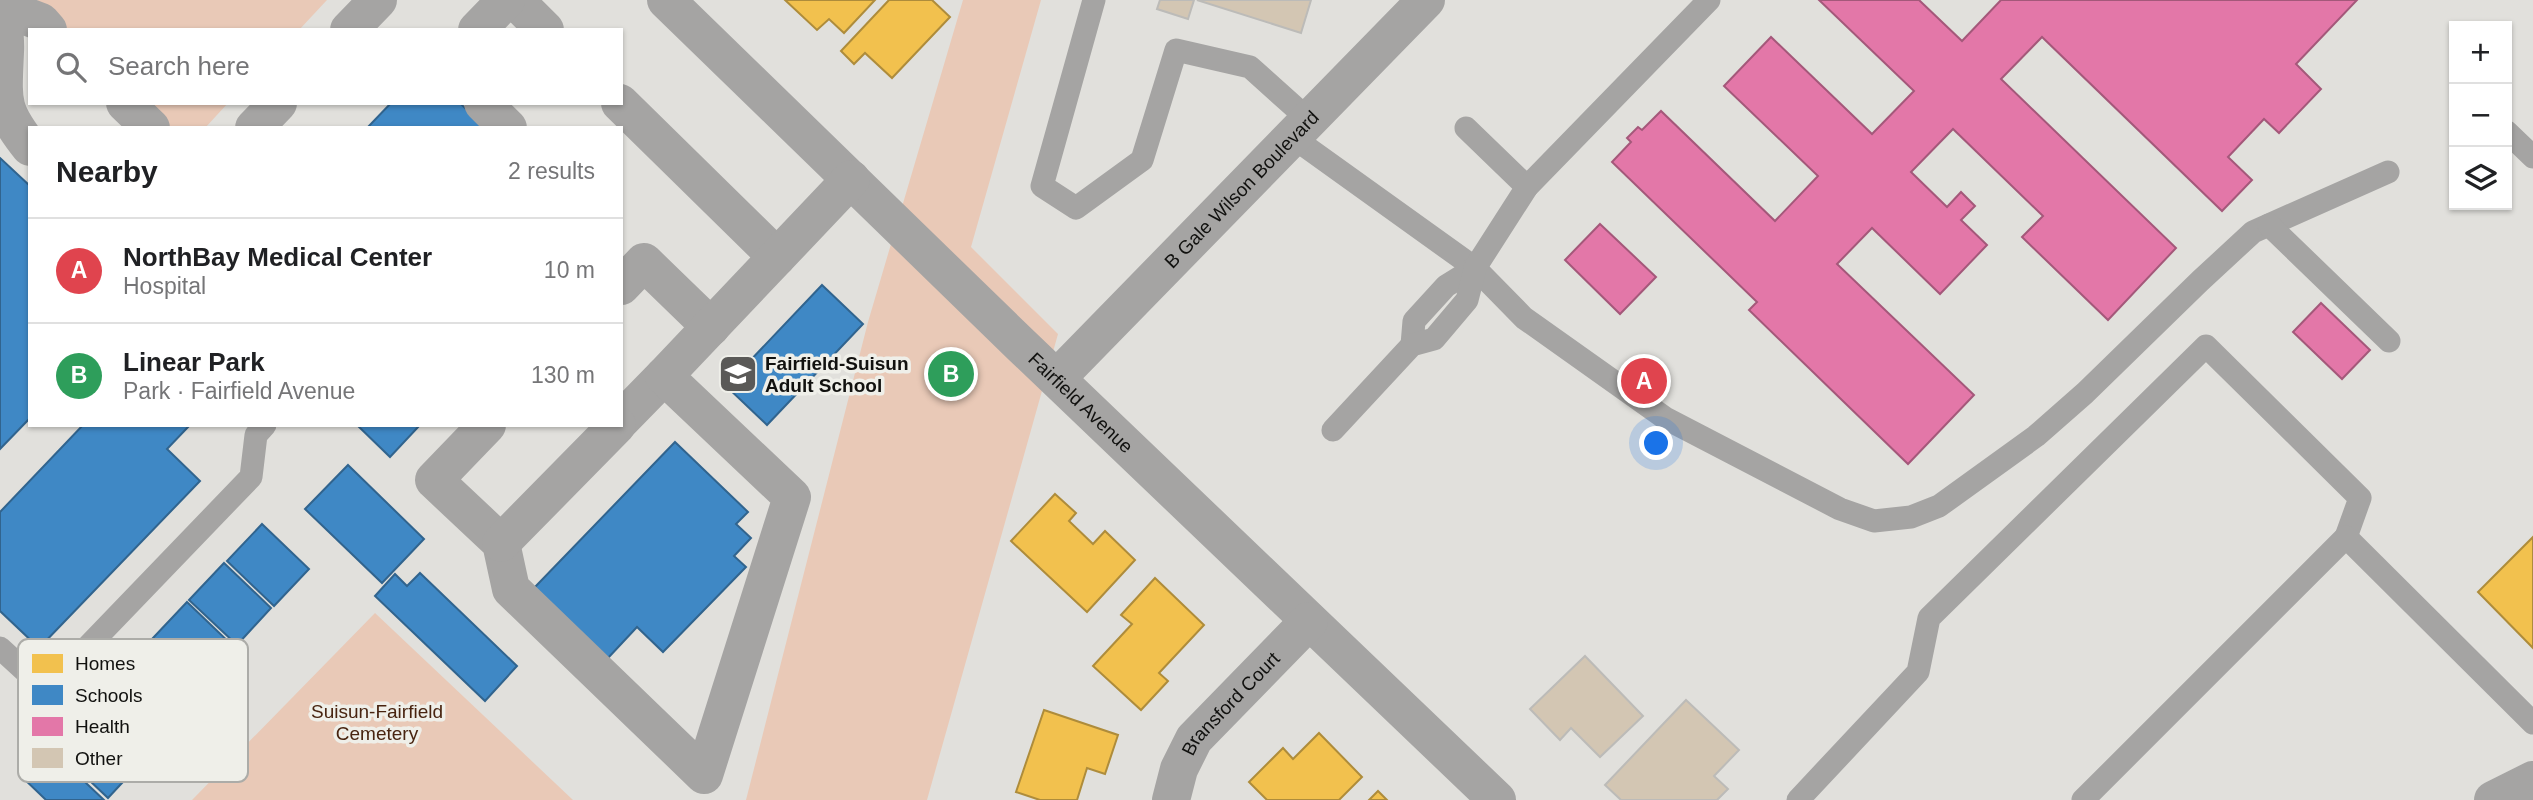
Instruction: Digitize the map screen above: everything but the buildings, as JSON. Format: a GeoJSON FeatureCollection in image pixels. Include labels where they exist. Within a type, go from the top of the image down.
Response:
{"type":"FeatureCollection","features":[{"type":"Feature","properties":{"kind":"street"},"geometry":{"type":"LineString","coordinates":[[351,28],[378,0]]}},
{"type":"Feature","properties":{"kind":"street"},"geometry":{"type":"LineString","coordinates":[[479,28],[506,0]]}},
{"type":"Feature","properties":{"kind":"street"},"geometry":{"type":"LineString","coordinates":[[515,0],[543,28]]}},
{"type":"Feature","properties":{"kind":"street","name":"Fairfield Avenue"},"geometry":{"type":"LineString","coordinates":[[666,0],[1497,800]]}},
{"type":"Feature","properties":{"kind":"street","name":"B Gale Wilson Boulevard"},"geometry":{"type":"LineString","coordinates":[[1057,378],[1426,0]]}},
{"type":"Feature","properties":{"kind":"street"},"geometry":{"type":"LineString","coordinates":[[28,145],[11,128],[1,103],[5,49],[1,7],[41,23],[46,28]]}},
{"type":"Feature","properties":{"kind":"street"},"geometry":{"type":"LineString","coordinates":[[127,105],[148,126]]}},
{"type":"Feature","properties":{"kind":"street"},"geometry":{"type":"LineString","coordinates":[[256,126],[276,105]]}},
{"type":"Feature","properties":{"kind":"street"},"geometry":{"type":"LineString","coordinates":[[485,105],[506,126]]}},
{"type":"Feature","properties":{"kind":"street"},"geometry":{"type":"LineString","coordinates":[[622,105],[777,257]]}},
{"type":"Feature","properties":{"kind":"street"},"geometry":{"type":"LineString","coordinates":[[623,418],[851,179]]}},
{"type":"Feature","properties":{"kind":"street"},"geometry":{"type":"LineString","coordinates":[[629,263],[711,327]]}},
{"type":"Feature","properties":{"kind":"street"},"geometry":{"type":"LineString","coordinates":[[485,427],[435,480],[501,543],[511,589],[704,775],[792,497],[664,376]]}},
{"type":"Feature","properties":{"kind":"street"},"geometry":{"type":"LineString","coordinates":[[501,543],[615,427]]}},
{"type":"Feature","properties":{"kind":"street","name":"Bransford Court"},"geometry":{"type":"LineString","coordinates":[[1171,800],[1179,769],[1194,739],[1309,621]]}},
{"type":"Feature","properties":{"kind":"street"},"geometry":{"type":"LineString","coordinates":[[2493,800],[2533,780]]}},
{"type":"Feature","properties":{"kind":"lane"},"geometry":{"type":"LineString","coordinates":[[1094,0],[1042,186],[1076,208],[1142,160],[1176,50],[1250,67],[1300,128],[1475,268],[1524,318],[1665,418],[1840,509],[1874,521],[1911,517],[1939,506],[2036,436],[2085,393],[2253,232],[2388,172]]}},
{"type":"Feature","properties":{"kind":"lane"},"geometry":{"type":"LineString","coordinates":[[1333,430],[1412,345],[1434,339],[1468,300],[1475,268],[1527,187],[1709,0]]}},
{"type":"Feature","properties":{"kind":"lane"},"geometry":{"type":"LineString","coordinates":[[1466,128],[1527,187]]}},
{"type":"Feature","properties":{"kind":"lane"},"geometry":{"type":"LineString","coordinates":[[2512,137],[2533,157]]}},
{"type":"Feature","properties":{"kind":"lane"},"geometry":{"type":"LineString","coordinates":[[2269,225],[2389,341]]}},
{"type":"Feature","properties":{"kind":"lane"},"geometry":{"type":"LineString","coordinates":[[1798,800],[1919,672],[1929,618],[2206,345],[2360,498],[2346,537],[2083,800]]}},
{"type":"Feature","properties":{"kind":"lane"},"geometry":{"type":"LineString","coordinates":[[95,639],[251,477],[256,435],[263,427]]}},
{"type":"Feature","properties":{"kind":"lane"},"geometry":{"type":"LineString","coordinates":[[2346,537],[2533,723]]}},
{"type":"Feature","properties":{"kind":"lane"},"geometry":{"type":"LineString","coordinates":[[0,648],[18,664]]}},
{"type":"Feature","properties":{"kind":"green space"},"geometry":{"type":"Polygon","coordinates":[[[37,0],[327,0],[301,28],[67,28],[37,0]]]}},
{"type":"Feature","properties":{"kind":"green space"},"geometry":{"type":"Polygon","coordinates":[[[963,0],[1041,0],[971,247],[1058,334],[927,800],[746,800],[868,322],[963,0]]]}},
{"type":"Feature","properties":{"kind":"green space"},"geometry":{"type":"Polygon","coordinates":[[[148,105],[226,105],[207,126],[169,126],[148,105]]]}},
{"type":"Feature","properties":{"kind":"green space","name":"Suisun-Fairfield Cemetery"},"geometry":{"type":"Polygon","coordinates":[[[375,613],[573,800],[192,800],[210,782],[248,782],[248,743],[375,613]]]}},
{"type":"Feature","properties":{"kind":"place","name":"Fairfield-Suisun Adult School"},"geometry":{"type":"Point","coordinates":[738,374]}},
{"type":"Feature","properties":{"kind":"place","name":"Linear Park"},"geometry":{"type":"Point","coordinates":[951,374]}},
{"type":"Feature","properties":{"kind":"place","name":"NorthBay Medical Center"},"geometry":{"type":"Point","coordinates":[1644,381]}}]}
